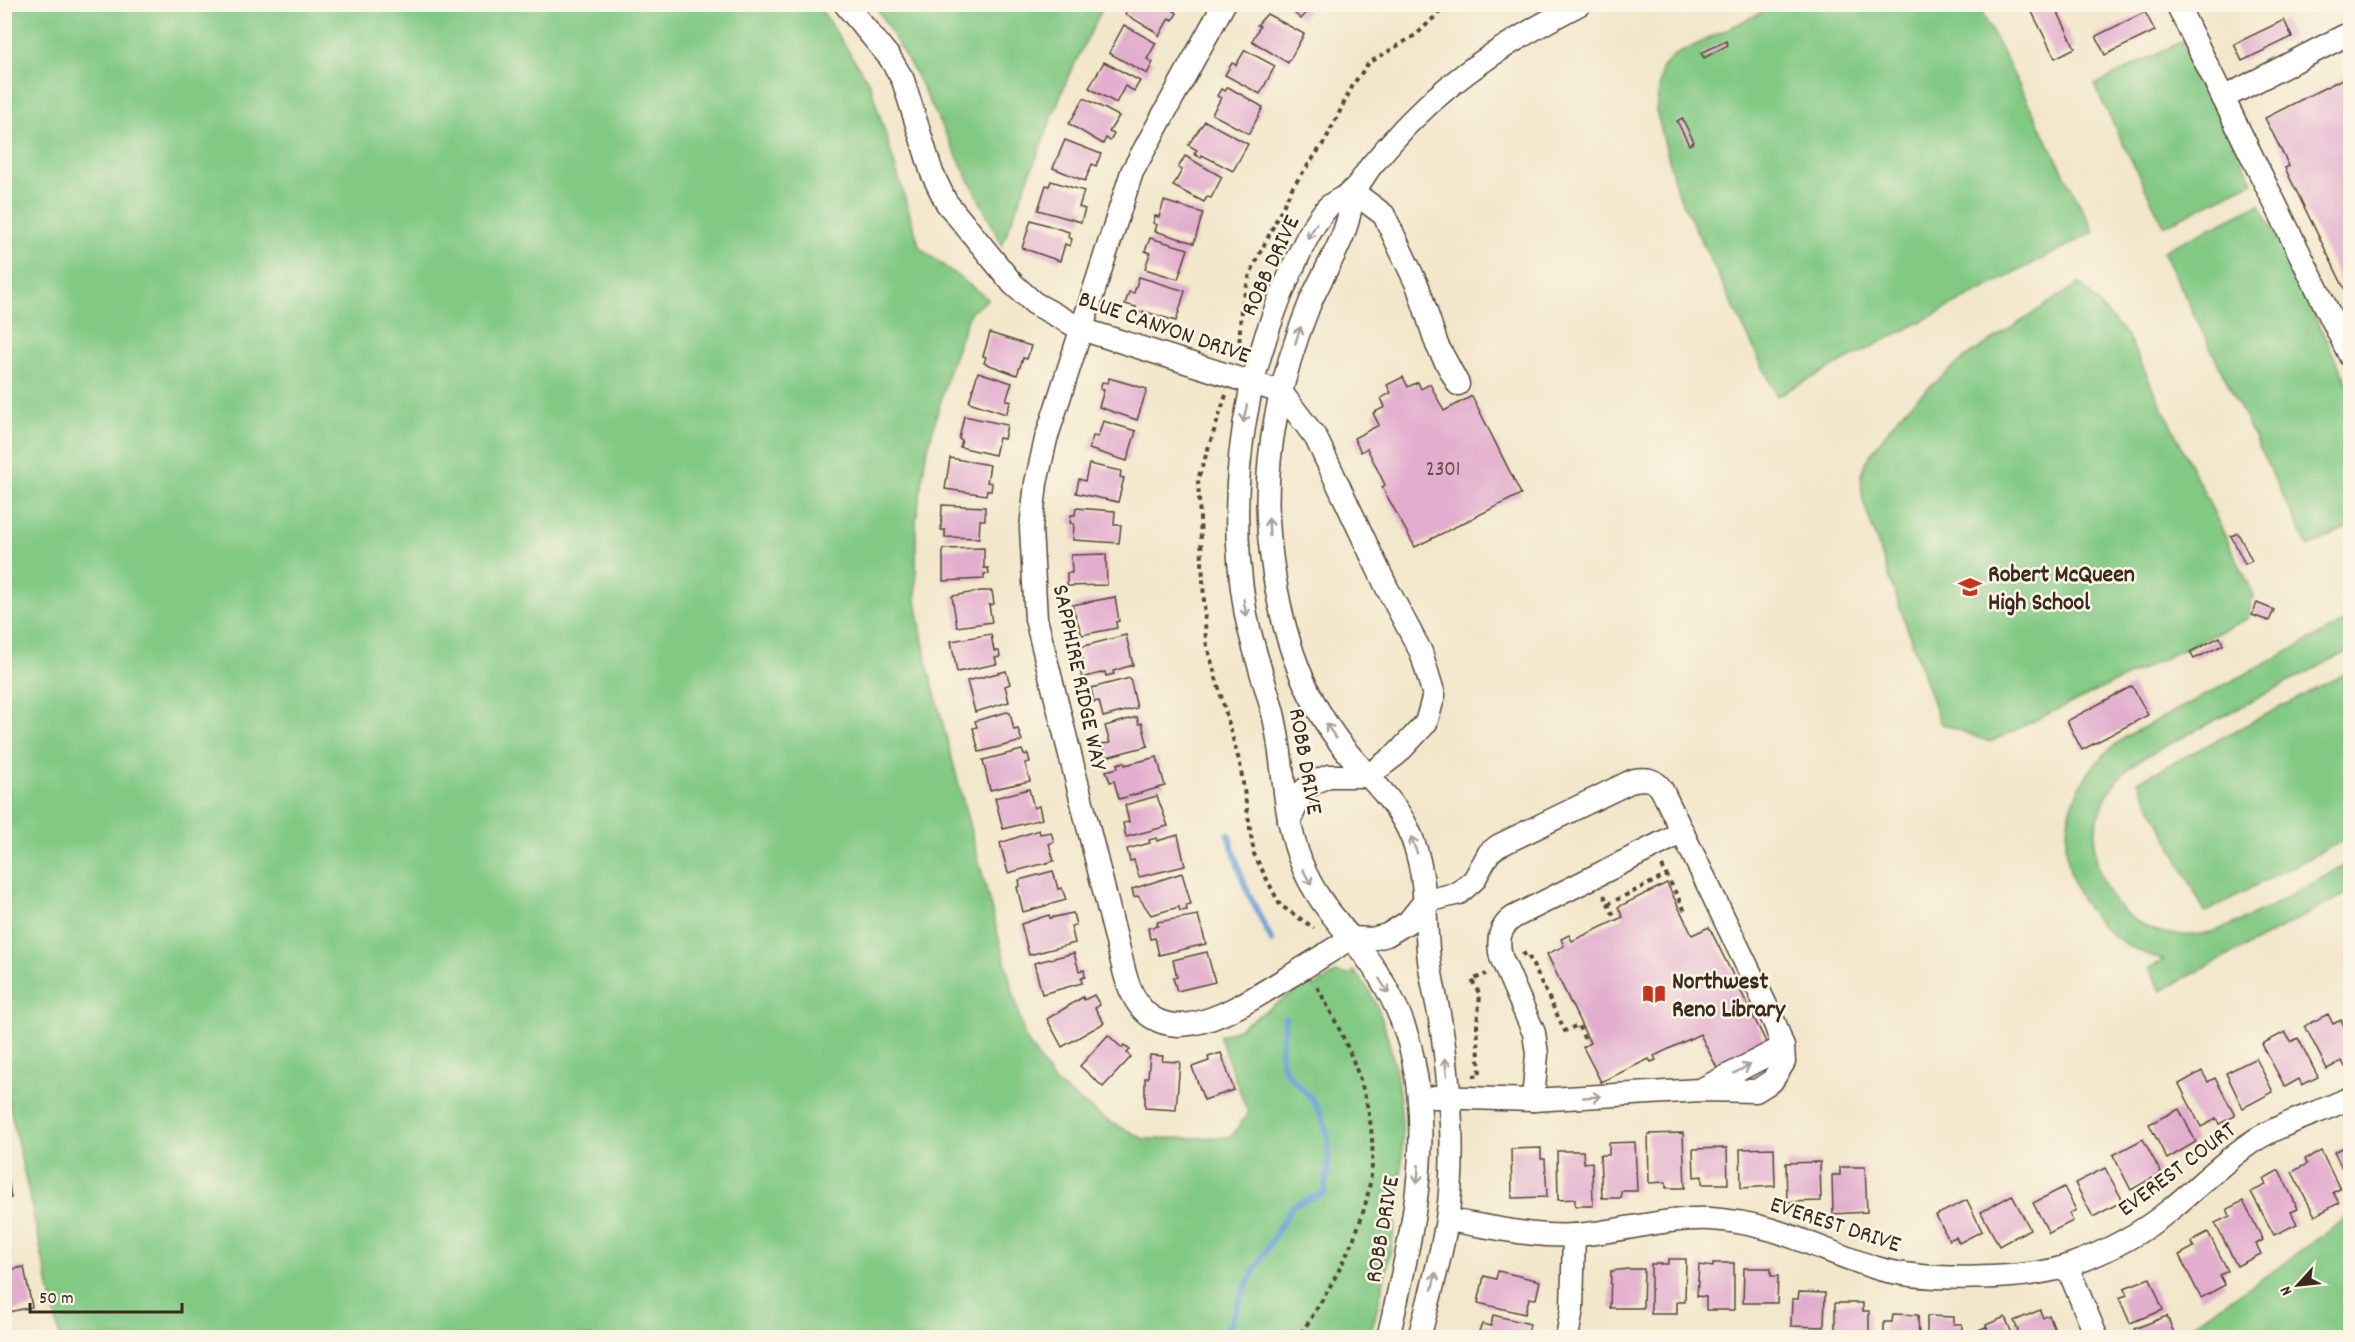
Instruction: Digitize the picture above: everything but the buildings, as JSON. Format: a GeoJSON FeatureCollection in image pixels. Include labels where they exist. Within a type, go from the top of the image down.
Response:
{"type":"FeatureCollection","features":[{"type":"Feature","properties":{"kind":"street","name":"BLUE CANYON DRIVE"},"geometry":{"type":"LineString","coordinates":[[845,4],[890,58],[903,80],[932,172],[946,202],[1012,284],[1034,303],[1081,329],[1281,392]]}},
{"type":"Feature","properties":{"kind":"street","name":"SAPPHIRE RIDGE WAY"},"geometry":{"type":"LineString","coordinates":[[1224,4],[1132,172],[1046,439],[1036,483],[1031,528],[1031,573],[1036,619],[1044,659],[1129,986],[1135,1000],[1152,1017],[1169,1025],[1199,1023],[1234,1011],[1351,938]]}},
{"type":"Feature","properties":{"kind":"street","name":"ROBB DRIVE"},"geometry":{"type":"LineString","coordinates":[[1388,1338],[1408,1254],[1417,1195],[1420,1132],[1418,1094],[1406,1029],[1389,992],[1351,938],[1336,923],[1310,883],[1289,822],[1278,738],[1252,644],[1240,572],[1237,500],[1239,463],[1252,384],[1280,296],[1308,238],[1329,207],[1352,191],[1398,135],[1440,94],[1481,62],[1527,31],[1580,4]]}},
{"type":"Feature","properties":{"kind":"street"},"geometry":{"type":"LineString","coordinates":[[2177,4],[2350,356]]}},
{"type":"Feature","properties":{"kind":"street"},"geometry":{"type":"LineString","coordinates":[[2223,98],[2350,33]]}},
{"type":"Feature","properties":{"kind":"street","name":"ROBB DRIVE"},"geometry":{"type":"LineString","coordinates":[[1352,191],[1349,222],[1301,326],[1281,392],[1272,449],[1268,496],[1269,533],[1281,611],[1292,652],[1310,696],[1338,741],[1396,807],[1409,832],[1421,866],[1429,964],[1443,1035],[1449,1099],[1450,1179],[1447,1220],[1419,1338]]}},
{"type":"Feature","properties":{"kind":"street"},"geometry":{"type":"LineString","coordinates":[[1352,191],[1384,215],[1418,287],[1437,345],[1458,384]]}},
{"type":"Feature","properties":{"kind":"street"},"geometry":{"type":"LineString","coordinates":[[1281,392],[1316,438],[1387,588],[1421,652],[1434,695],[1426,723],[1397,754],[1368,776],[1329,776],[1317,781],[1304,790],[1295,804],[1289,822]]}},
{"type":"Feature","properties":{"kind":"street"},"geometry":{"type":"LineString","coordinates":[[1351,938],[1372,939],[1400,929],[1424,902],[1448,897],[1467,888],[1489,853],[1498,846],[1634,780],[1644,778],[1657,782],[1683,832],[1775,1024],[1783,1047],[1782,1068],[1765,1087],[1744,1093],[1700,1090],[1533,1100],[1449,1099],[1418,1094]]}},
{"type":"Feature","properties":{"kind":"street"},"geometry":{"type":"LineString","coordinates":[[1533,1100],[1537,1054],[1534,1034],[1501,957],[1498,945],[1501,928],[1514,917],[1683,832]]}},
{"type":"Feature","properties":{"kind":"street","name":"EVEREST COURT"},"geometry":{"type":"LineString","coordinates":[[2067,1266],[2110,1248],[2140,1232],[2171,1209],[2216,1168],[2252,1142],[2292,1121],[2350,1098]]}},
{"type":"Feature","properties":{"kind":"street","name":"EVEREST DRIVE"},"geometry":{"type":"LineString","coordinates":[[1447,1220],[1543,1234],[1574,1235],[1670,1221],[1708,1219],[1746,1223],[1782,1231],[1874,1267],[1923,1276],[2001,1276],[2067,1266]]}},
{"type":"Feature","properties":{"kind":"street"},"geometry":{"type":"LineString","coordinates":[[1567,1338],[1572,1309],[1574,1235]]}},
{"type":"Feature","properties":{"kind":"street"},"geometry":{"type":"LineString","coordinates":[[2067,1266],[2097,1338]]}},
{"type":"Feature","properties":{"kind":"path"},"geometry":{"type":"LineString","coordinates":[[1651,867],[1661,862],[1686,913]]}},
{"type":"Feature","properties":{"kind":"path"},"geometry":{"type":"LineString","coordinates":[[1608,904],[1667,875]]}},
{"type":"Feature","properties":{"kind":"path"},"geometry":{"type":"LineString","coordinates":[[1602,891],[1616,920]]}},
{"type":"Feature","properties":{"kind":"path"},"geometry":{"type":"LineString","coordinates":[[1519,957],[1527,953],[1565,1031],[1578,1025],[1586,1042]]}},
{"type":"Feature","properties":{"kind":"path"},"geometry":{"type":"LineString","coordinates":[[1463,1077],[1480,1075],[1477,1024],[1480,995],[1472,980],[1489,972]]}},
{"type":"Feature","properties":{"kind":"path"},"geometry":{"type":"LineString","coordinates":[[1293,1338],[1304,1329],[1349,1254],[1363,1218],[1372,1180],[1372,1148],[1362,1083],[1348,1046],[1315,982]]}},
{"type":"Feature","properties":{"kind":"green space"},"geometry":{"type":"Polygon","coordinates":[[[4,5],[818,5],[870,84],[920,248],[988,299],[970,313],[949,370],[926,455],[916,521],[916,601],[926,659],[1025,1038],[1055,1083],[1108,1121],[1144,1139],[1231,1137],[1248,1113],[1219,1036],[1238,1029],[1310,982],[1314,987],[1336,973],[1351,975],[1353,971],[1371,993],[1382,1020],[1397,1078],[1402,1115],[1400,1189],[1395,1226],[1370,1337],[60,1337],[4,1080],[4,5]]]}},
{"type":"Feature","properties":{"kind":"green space"},"geometry":{"type":"Polygon","coordinates":[[[875,5],[1104,5],[1068,77],[1002,245],[915,73],[875,5]]]}},
{"type":"Feature","properties":{"kind":"green space"},"geometry":{"type":"Polygon","coordinates":[[[1776,5],[1978,5],[2094,232],[1777,396],[1677,191],[1656,110],[1662,69],[1673,56],[1776,5]]]}},
{"type":"Feature","properties":{"kind":"green space"},"geometry":{"type":"Polygon","coordinates":[[[2183,41],[2253,182],[2164,226],[2094,85],[2183,41]]]}},
{"type":"Feature","properties":{"kind":"green space"},"geometry":{"type":"Polygon","coordinates":[[[2260,204],[2350,389],[2350,526],[2308,547],[2163,251],[2260,204]]]}},
{"type":"Feature","properties":{"kind":"green space"},"geometry":{"type":"Polygon","coordinates":[[[2080,283],[2128,337],[2254,595],[2247,619],[1990,742],[1940,723],[1863,501],[1861,480],[1865,462],[1894,422],[1916,399],[1963,359],[2080,283]]]}},
{"type":"Feature","properties":{"kind":"green space"},"geometry":{"type":"Polygon","coordinates":[[[2350,619],[2350,650],[2139,760],[2114,784],[2100,812],[2095,842],[2099,872],[2112,898],[2132,919],[2160,932],[2194,935],[2230,926],[2350,862],[2350,892],[2161,991],[2149,968],[2164,960],[2127,944],[2098,921],[2078,893],[2068,861],[2067,827],[2077,794],[2096,763],[2127,736],[2350,619]]]}},
{"type":"Feature","properties":{"kind":"green space"},"geometry":{"type":"Polygon","coordinates":[[[2350,671],[2350,837],[2205,912],[2138,781],[2350,671]]]}},
{"type":"Feature","properties":{"kind":"green space"},"geometry":{"type":"Polygon","coordinates":[[[2350,1215],[2350,1337],[2201,1337],[2194,1323],[2278,1268],[2350,1215]]]}},
{"type":"Feature","properties":{"kind":"waterway"},"geometry":{"type":"LineString","coordinates":[[1228,834],[1245,886],[1272,941]]}},
{"type":"Feature","properties":{"kind":"waterway"},"geometry":{"type":"LineString","coordinates":[[1224,1338],[1246,1285],[1292,1206],[1324,1193],[1329,1155],[1326,1130],[1317,1107],[1282,1064],[1281,1049],[1285,1018]]}},
{"type":"Feature","properties":{"kind":"place","name":"Robert McQueen High School"},"geometry":{"type":"Point","coordinates":[1970,587]}},
{"type":"Feature","properties":{"kind":"place","name":"Northwest Reno Library"},"geometry":{"type":"Point","coordinates":[1654,994]}}]}
